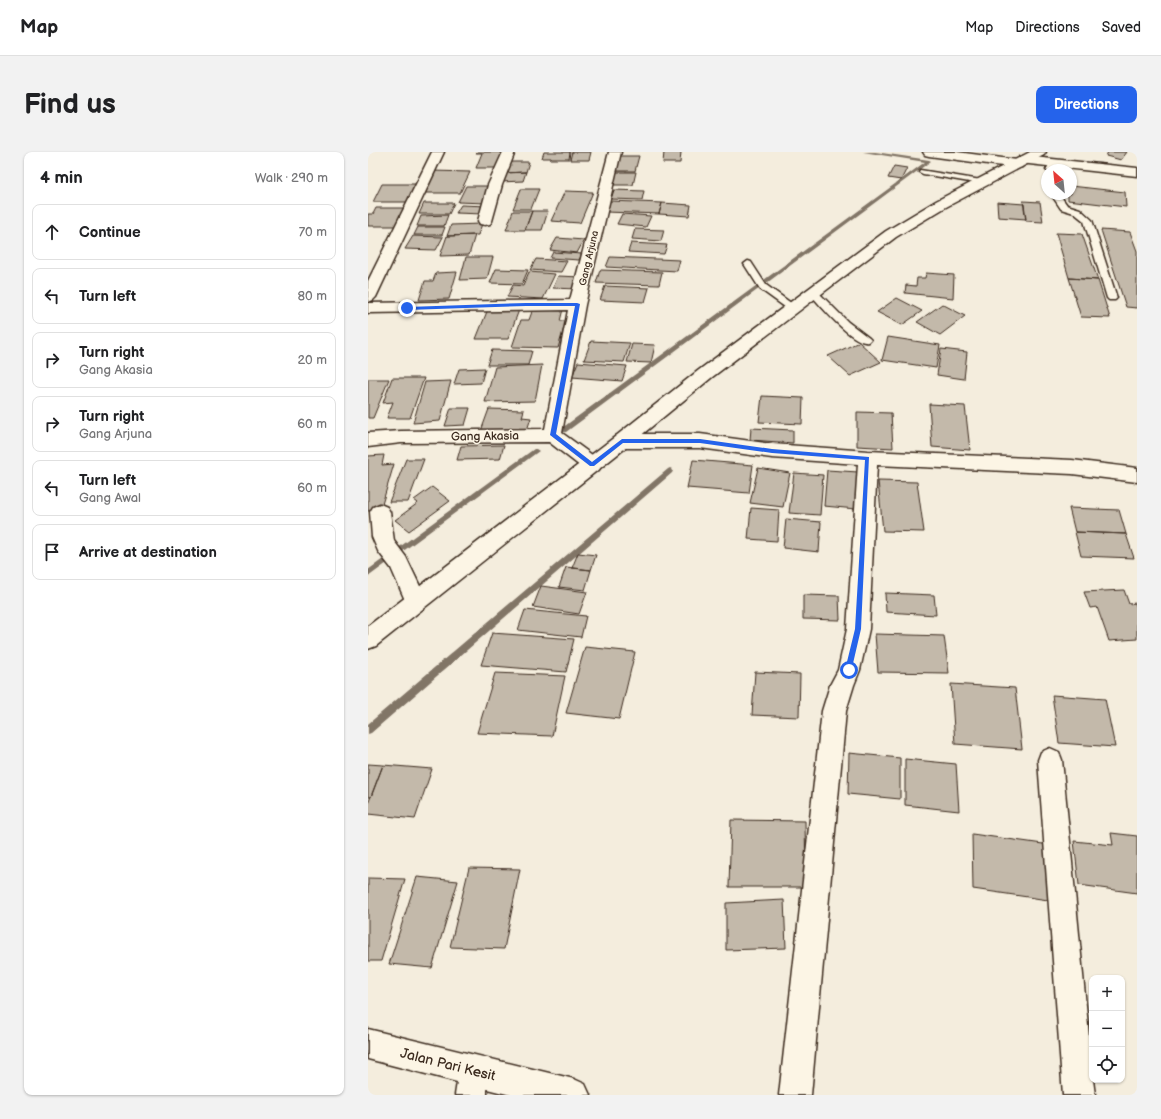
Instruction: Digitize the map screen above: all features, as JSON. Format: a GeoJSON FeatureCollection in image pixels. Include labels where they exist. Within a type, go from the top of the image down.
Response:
{"type":"FeatureCollection","features":[{"type":"Feature","properties":{"kind":"street"},"geometry":{"type":"LineString","coordinates":[[368,297],[438,152]]}},
{"type":"Feature","properties":{"kind":"street"},"geometry":{"type":"LineString","coordinates":[[485,221],[495,185],[509,152]]}},
{"type":"Feature","properties":{"kind":"street","name":"Gang Arjuna"},"geometry":{"type":"LineString","coordinates":[[553,435],[577,304],[615,152]]}},
{"type":"Feature","properties":{"kind":"street"},"geometry":{"type":"LineString","coordinates":[[929,152],[1041,165]]}},
{"type":"Feature","properties":{"kind":"street"},"geometry":{"type":"LineString","coordinates":[[368,639],[592,465],[705,374],[891,234],[941,204],[1040,152]]}},
{"type":"Feature","properties":{"kind":"street"},"geometry":{"type":"LineString","coordinates":[[1077,168],[1137,172]]}},
{"type":"Feature","properties":{"kind":"street"},"geometry":{"type":"LineString","coordinates":[[368,308],[577,304]]}},
{"type":"Feature","properties":{"kind":"street"},"geometry":{"type":"LineString","coordinates":[[553,435],[592,465]]}},
{"type":"Feature","properties":{"kind":"street","name":"Gang Akasia"},"geometry":{"type":"LineString","coordinates":[[368,440],[401,437],[553,435]]}},
{"type":"Feature","properties":{"kind":"street"},"geometry":{"type":"LineString","coordinates":[[622,441],[700,441],[772,451],[868,458],[1072,467],[1137,475]]}},
{"type":"Feature","properties":{"kind":"street"},"geometry":{"type":"LineString","coordinates":[[795,1095],[834,711],[842,685],[849,670],[858,629],[868,458]]}},
{"type":"Feature","properties":{"kind":"street"},"geometry":{"type":"LineString","coordinates":[[380,512],[382,537],[385,546],[399,563],[416,601]]}},
{"type":"Feature","properties":{"kind":"street"},"geometry":{"type":"LineString","coordinates":[[1050,760],[1079,1095]]}},
{"type":"Feature","properties":{"kind":"street","name":"Jalan Pari Kesit"},"geometry":{"type":"LineString","coordinates":[[368,1044],[472,1083],[574,1095]]}},
{"type":"Feature","properties":{"kind":"lane"},"geometry":{"type":"LineString","coordinates":[[923,172],[981,182]]}},
{"type":"Feature","properties":{"kind":"lane"},"geometry":{"type":"LineString","coordinates":[[1059,200],[1064,207],[1077,211],[1088,220],[1112,298]]}},
{"type":"Feature","properties":{"kind":"lane"},"geometry":{"type":"LineString","coordinates":[[748,264],[756,279],[763,287],[792,308]]}},
{"type":"Feature","properties":{"kind":"lane"},"geometry":{"type":"LineString","coordinates":[[813,292],[858,336],[866,340]]}},
{"type":"Feature","properties":{"kind":"building"},"geometry":{"type":"Polygon","coordinates":[[[508,152],[502,168],[476,168],[482,153],[476,153],[508,152]]]}},
{"type":"Feature","properties":{"kind":"building"},"geometry":{"type":"Polygon","coordinates":[[[544,152],[570,152],[569,159],[551,159],[542,158],[544,152]]]}},
{"type":"Feature","properties":{"kind":"building"},"geometry":{"type":"Polygon","coordinates":[[[572,152],[591,152],[589,160],[570,160],[572,152]]]}},
{"type":"Feature","properties":{"kind":"building"},"geometry":{"type":"Polygon","coordinates":[[[664,152],[681,152],[680,163],[663,163],[664,152]]]}},
{"type":"Feature","properties":{"kind":"building"},"geometry":{"type":"Polygon","coordinates":[[[1108,152],[1127,152],[1121,160],[1106,156],[1108,152]]]}},
{"type":"Feature","properties":{"kind":"building"},"geometry":{"type":"Polygon","coordinates":[[[617,156],[639,156],[635,171],[613,171],[617,156]]]}},
{"type":"Feature","properties":{"kind":"building"},"geometry":{"type":"Polygon","coordinates":[[[506,162],[529,162],[526,172],[503,173],[506,162]]]}},
{"type":"Feature","properties":{"kind":"building"},"geometry":{"type":"Polygon","coordinates":[[[894,166],[907,168],[901,180],[888,178],[894,166]]]}},
{"type":"Feature","properties":{"kind":"building"},"geometry":{"type":"Polygon","coordinates":[[[432,171],[470,172],[460,193],[421,193],[432,171]]]}},
{"type":"Feature","properties":{"kind":"building"},"geometry":{"type":"Polygon","coordinates":[[[526,172],[523,181],[500,182],[503,173],[526,172]]]}},
{"type":"Feature","properties":{"kind":"building"},"geometry":{"type":"Polygon","coordinates":[[[614,172],[636,172],[633,185],[611,185],[614,172]]]}},
{"type":"Feature","properties":{"kind":"building"},"geometry":{"type":"Polygon","coordinates":[[[382,184],[417,184],[408,202],[373,202],[382,184]]]}},
{"type":"Feature","properties":{"kind":"building"},"geometry":{"type":"Polygon","coordinates":[[[466,186],[492,186],[485,203],[458,202],[466,186]]]}},
{"type":"Feature","properties":{"kind":"building"},"geometry":{"type":"Polygon","coordinates":[[[1077,187],[1125,192],[1126,207],[1068,200],[1077,200],[1077,187]]]}},
{"type":"Feature","properties":{"kind":"building"},"geometry":{"type":"Polygon","coordinates":[[[521,189],[539,189],[531,209],[513,209],[521,189]]]}},
{"type":"Feature","properties":{"kind":"building"},"geometry":{"type":"Polygon","coordinates":[[[614,190],[644,191],[642,200],[611,199],[614,190]]]}},
{"type":"Feature","properties":{"kind":"building"},"geometry":{"type":"Polygon","coordinates":[[[565,191],[593,192],[580,223],[551,221],[565,191]]]}},
{"type":"Feature","properties":{"kind":"building"},"geometry":{"type":"Polygon","coordinates":[[[610,201],[662,203],[659,214],[606,212],[610,201]]]}},
{"type":"Feature","properties":{"kind":"building"},"geometry":{"type":"Polygon","coordinates":[[[1023,201],[1040,202],[1043,222],[1026,221],[1023,201]]]}},
{"type":"Feature","properties":{"kind":"building"},"geometry":{"type":"Polygon","coordinates":[[[997,202],[1024,204],[1026,219],[998,217],[997,202]]]}},
{"type":"Feature","properties":{"kind":"building"},"geometry":{"type":"Polygon","coordinates":[[[424,203],[454,203],[449,214],[419,214],[424,203]]]}},
{"type":"Feature","properties":{"kind":"building"},"geometry":{"type":"Polygon","coordinates":[[[662,203],[691,205],[689,216],[659,214],[662,203]]]}},
{"type":"Feature","properties":{"kind":"building"},"geometry":{"type":"Polygon","coordinates":[[[461,205],[488,206],[483,214],[456,213],[461,205]]]}},
{"type":"Feature","properties":{"kind":"building"},"geometry":{"type":"Polygon","coordinates":[[[376,208],[406,208],[397,226],[368,226],[368,214],[373,214],[376,208]]]}},
{"type":"Feature","properties":{"kind":"building"},"geometry":{"type":"Polygon","coordinates":[[[513,211],[532,211],[525,230],[506,230],[513,211]]]}},
{"type":"Feature","properties":{"kind":"building"},"geometry":{"type":"Polygon","coordinates":[[[532,211],[548,211],[542,230],[525,230],[532,211]]]}},
{"type":"Feature","properties":{"kind":"building"},"geometry":{"type":"Polygon","coordinates":[[[622,214],[651,216],[646,227],[617,224],[622,214]]]}},
{"type":"Feature","properties":{"kind":"building"},"geometry":{"type":"Polygon","coordinates":[[[448,215],[444,226],[417,226],[421,216],[448,215]]]}},
{"type":"Feature","properties":{"kind":"building"},"geometry":{"type":"Polygon","coordinates":[[[482,224],[478,235],[447,236],[451,225],[482,224]]]}},
{"type":"Feature","properties":{"kind":"building"},"geometry":{"type":"Polygon","coordinates":[[[418,227],[445,227],[442,235],[414,235],[418,227]]]}},
{"type":"Feature","properties":{"kind":"building"},"geometry":{"type":"Polygon","coordinates":[[[635,229],[664,230],[661,241],[632,239],[635,229]]]}},
{"type":"Feature","properties":{"kind":"building"},"geometry":{"type":"Polygon","coordinates":[[[1101,230],[1130,232],[1137,251],[1137,308],[1126,307],[1101,230]]]}},
{"type":"Feature","properties":{"kind":"building"},"geometry":{"type":"Polygon","coordinates":[[[1056,233],[1082,234],[1098,280],[1069,278],[1056,233]]]}},
{"type":"Feature","properties":{"kind":"building"},"geometry":{"type":"Polygon","coordinates":[[[475,235],[469,255],[440,256],[447,236],[475,235]]]}},
{"type":"Feature","properties":{"kind":"building"},"geometry":{"type":"Polygon","coordinates":[[[413,236],[443,237],[436,250],[405,249],[413,236]]]}},
{"type":"Feature","properties":{"kind":"building"},"geometry":{"type":"Polygon","coordinates":[[[557,238],[584,240],[577,253],[550,250],[557,238]]]}},
{"type":"Feature","properties":{"kind":"building"},"geometry":{"type":"Polygon","coordinates":[[[631,243],[667,245],[664,254],[628,252],[631,243]]]}},
{"type":"Feature","properties":{"kind":"building"},"geometry":{"type":"Polygon","coordinates":[[[553,252],[582,254],[579,260],[550,258],[553,252]]]}},
{"type":"Feature","properties":{"kind":"building"},"geometry":{"type":"Polygon","coordinates":[[[466,257],[493,257],[487,279],[460,280],[466,257]]]}},
{"type":"Feature","properties":{"kind":"building"},"geometry":{"type":"Polygon","coordinates":[[[610,257],[680,260],[677,271],[606,267],[610,257]]]}},
{"type":"Feature","properties":{"kind":"building"},"geometry":{"type":"Polygon","coordinates":[[[536,259],[567,261],[561,272],[530,270],[536,259]]]}},
{"type":"Feature","properties":{"kind":"building"},"geometry":{"type":"Polygon","coordinates":[[[496,269],[528,270],[522,284],[490,283],[496,269]]]}},
{"type":"Feature","properties":{"kind":"building"},"geometry":{"type":"Polygon","coordinates":[[[600,270],[662,272],[659,285],[596,283],[600,270]]]}},
{"type":"Feature","properties":{"kind":"building"},"geometry":{"type":"Polygon","coordinates":[[[457,272],[449,299],[419,300],[425,281],[433,281],[436,273],[457,272]]]}},
{"type":"Feature","properties":{"kind":"building"},"geometry":{"type":"Polygon","coordinates":[[[529,272],[555,274],[543,299],[507,297],[513,285],[523,286],[529,272]]]}},
{"type":"Feature","properties":{"kind":"building"},"geometry":{"type":"Polygon","coordinates":[[[926,273],[954,275],[953,298],[905,293],[906,285],[916,286],[917,278],[925,278],[926,273]]]}},
{"type":"Feature","properties":{"kind":"building"},"geometry":{"type":"Polygon","coordinates":[[[558,276],[581,277],[577,289],[553,288],[558,276]]]}},
{"type":"Feature","properties":{"kind":"building"},"geometry":{"type":"Polygon","coordinates":[[[1069,278],[1098,280],[1110,318],[1081,317],[1069,278]]]}},
{"type":"Feature","properties":{"kind":"building"},"geometry":{"type":"Polygon","coordinates":[[[605,286],[649,288],[645,302],[600,300],[605,286]]]}},
{"type":"Feature","properties":{"kind":"building"},"geometry":{"type":"Polygon","coordinates":[[[897,298],[922,311],[902,325],[877,312],[897,298]]]}},
{"type":"Feature","properties":{"kind":"building"},"geometry":{"type":"Polygon","coordinates":[[[942,304],[965,316],[940,335],[917,322],[942,304]]]}},
{"type":"Feature","properties":{"kind":"building"},"geometry":{"type":"Polygon","coordinates":[[[488,309],[519,310],[508,339],[476,339],[488,309]]]}},
{"type":"Feature","properties":{"kind":"building"},"geometry":{"type":"Polygon","coordinates":[[[533,309],[563,309],[560,321],[566,321],[558,348],[512,347],[521,320],[529,320],[533,309]]]}},
{"type":"Feature","properties":{"kind":"building"},"geometry":{"type":"Polygon","coordinates":[[[888,337],[940,345],[936,368],[882,360],[888,337]]]}},
{"type":"Feature","properties":{"kind":"building"},"geometry":{"type":"Polygon","coordinates":[[[591,341],[630,343],[624,362],[584,360],[591,341]]]}},
{"type":"Feature","properties":{"kind":"building"},"geometry":{"type":"Polygon","coordinates":[[[859,342],[881,362],[850,376],[828,356],[859,342]]]}},
{"type":"Feature","properties":{"kind":"building"},"geometry":{"type":"Polygon","coordinates":[[[632,344],[655,345],[651,363],[627,362],[632,344]]]}},
{"type":"Feature","properties":{"kind":"building"},"geometry":{"type":"Polygon","coordinates":[[[941,349],[967,352],[964,379],[937,375],[941,349]]]}},
{"type":"Feature","properties":{"kind":"building"},"geometry":{"type":"Polygon","coordinates":[[[492,350],[532,351],[528,365],[487,365],[492,350]]]}},
{"type":"Feature","properties":{"kind":"building"},"geometry":{"type":"Polygon","coordinates":[[[578,362],[627,366],[622,381],[572,377],[578,362]]]}},
{"type":"Feature","properties":{"kind":"building"},"geometry":{"type":"Polygon","coordinates":[[[542,365],[535,401],[485,402],[495,367],[542,365]]]}},
{"type":"Feature","properties":{"kind":"building"},"geometry":{"type":"Polygon","coordinates":[[[485,368],[481,383],[454,384],[459,369],[485,368]]]}},
{"type":"Feature","properties":{"kind":"building"},"geometry":{"type":"Polygon","coordinates":[[[392,378],[424,378],[410,418],[387,418],[393,402],[383,403],[392,378]]]}},
{"type":"Feature","properties":{"kind":"building"},"geometry":{"type":"Polygon","coordinates":[[[368,379],[389,379],[373,418],[368,418],[368,379]]]}},
{"type":"Feature","properties":{"kind":"building"},"geometry":{"type":"Polygon","coordinates":[[[451,381],[440,421],[413,423],[425,382],[451,381]]]}},
{"type":"Feature","properties":{"kind":"building"},"geometry":{"type":"Polygon","coordinates":[[[762,396],[803,398],[802,424],[759,422],[762,396]]]}},
{"type":"Feature","properties":{"kind":"building"},"geometry":{"type":"Polygon","coordinates":[[[929,404],[965,406],[970,450],[932,447],[929,404]]]}},
{"type":"Feature","properties":{"kind":"building"},"geometry":{"type":"Polygon","coordinates":[[[451,408],[470,408],[465,425],[445,426],[451,408]]]}},
{"type":"Feature","properties":{"kind":"building"},"geometry":{"type":"Polygon","coordinates":[[[489,409],[524,410],[522,417],[531,418],[527,430],[481,431],[489,409]]]}},
{"type":"Feature","properties":{"kind":"building"},"geometry":{"type":"Polygon","coordinates":[[[857,412],[891,413],[893,448],[857,446],[857,412]]]}},
{"type":"Feature","properties":{"kind":"building"},"geometry":{"type":"Polygon","coordinates":[[[751,428],[793,430],[793,443],[750,440],[751,428]]]}},
{"type":"Feature","properties":{"kind":"building"},"geometry":{"type":"Polygon","coordinates":[[[504,445],[500,459],[457,460],[461,446],[504,445]]]}},
{"type":"Feature","properties":{"kind":"building"},"geometry":{"type":"Polygon","coordinates":[[[384,455],[382,465],[394,464],[380,511],[368,511],[368,456],[384,455]]]}},
{"type":"Feature","properties":{"kind":"building"},"geometry":{"type":"Polygon","coordinates":[[[406,459],[424,459],[408,502],[389,502],[406,459]]]}},
{"type":"Feature","properties":{"kind":"building"},"geometry":{"type":"Polygon","coordinates":[[[693,460],[753,465],[749,493],[687,488],[693,460]]]}},
{"type":"Feature","properties":{"kind":"building"},"geometry":{"type":"Polygon","coordinates":[[[758,468],[790,473],[783,507],[750,503],[758,468]]]}},
{"type":"Feature","properties":{"kind":"building"},"geometry":{"type":"Polygon","coordinates":[[[827,470],[858,472],[856,509],[824,506],[827,470]]]}},
{"type":"Feature","properties":{"kind":"building"},"geometry":{"type":"Polygon","coordinates":[[[794,473],[823,475],[820,515],[789,513],[794,473]]]}},
{"type":"Feature","properties":{"kind":"building"},"geometry":{"type":"Polygon","coordinates":[[[878,481],[917,482],[924,532],[883,531],[878,481]]]}},
{"type":"Feature","properties":{"kind":"building"},"geometry":{"type":"Polygon","coordinates":[[[432,487],[450,501],[409,531],[395,520],[418,503],[414,500],[432,487]]]}},
{"type":"Feature","properties":{"kind":"building"},"geometry":{"type":"Polygon","coordinates":[[[751,508],[779,510],[777,541],[748,539],[751,508]]]}},
{"type":"Feature","properties":{"kind":"building"},"geometry":{"type":"Polygon","coordinates":[[[1069,508],[1119,510],[1126,534],[1075,532],[1069,508]]]}},
{"type":"Feature","properties":{"kind":"building"},"geometry":{"type":"Polygon","coordinates":[[[786,519],[821,522],[819,552],[783,548],[786,519]]]}},
{"type":"Feature","properties":{"kind":"building"},"geometry":{"type":"Polygon","coordinates":[[[1075,532],[1126,534],[1134,558],[1081,556],[1075,532]]]}},
{"type":"Feature","properties":{"kind":"building"},"geometry":{"type":"Polygon","coordinates":[[[578,553],[596,555],[591,570],[572,568],[578,553]]]}},
{"type":"Feature","properties":{"kind":"building"},"geometry":{"type":"Polygon","coordinates":[[[566,567],[591,570],[585,590],[559,587],[566,567]]]}},
{"type":"Feature","properties":{"kind":"building"},"geometry":{"type":"Polygon","coordinates":[[[541,586],[587,592],[579,614],[533,607],[541,586]]]}},
{"type":"Feature","properties":{"kind":"building"},"geometry":{"type":"Polygon","coordinates":[[[1124,590],[1129,604],[1135,603],[1137,608],[1137,639],[1109,641],[1097,607],[1090,608],[1084,592],[1124,590]]]}},
{"type":"Feature","properties":{"kind":"building"},"geometry":{"type":"Polygon","coordinates":[[[885,593],[934,595],[936,615],[886,612],[885,593]]]}},
{"type":"Feature","properties":{"kind":"building"},"geometry":{"type":"Polygon","coordinates":[[[803,595],[839,596],[840,620],[803,619],[803,595]]]}},
{"type":"Feature","properties":{"kind":"building"},"geometry":{"type":"Polygon","coordinates":[[[525,610],[586,616],[581,637],[518,630],[525,610]]]}},
{"type":"Feature","properties":{"kind":"building"},"geometry":{"type":"Polygon","coordinates":[[[492,633],[574,639],[566,672],[481,665],[492,633]]]}},
{"type":"Feature","properties":{"kind":"building"},"geometry":{"type":"Polygon","coordinates":[[[875,634],[944,636],[949,673],[878,672],[875,634]]]}},
{"type":"Feature","properties":{"kind":"building"},"geometry":{"type":"Polygon","coordinates":[[[585,647],[635,652],[619,719],[566,713],[585,647]]]}},
{"type":"Feature","properties":{"kind":"building"},"geometry":{"type":"Polygon","coordinates":[[[755,672],[800,674],[799,717],[752,715],[755,672]]]}},
{"type":"Feature","properties":{"kind":"building"},"geometry":{"type":"Polygon","coordinates":[[[495,673],[565,676],[552,736],[477,733],[495,673]]]}},
{"type":"Feature","properties":{"kind":"building"},"geometry":{"type":"Polygon","coordinates":[[[951,684],[1015,688],[1022,749],[955,744],[951,684]]]}},
{"type":"Feature","properties":{"kind":"building"},"geometry":{"type":"Polygon","coordinates":[[[1052,695],[1105,699],[1115,747],[1059,743],[1052,695]]]}},
{"type":"Feature","properties":{"kind":"building"},"geometry":{"type":"Polygon","coordinates":[[[849,753],[900,758],[900,799],[848,794],[849,753]]]}},
{"type":"Feature","properties":{"kind":"building"},"geometry":{"type":"Polygon","coordinates":[[[905,759],[956,764],[959,811],[905,805],[905,759]]]}},
{"type":"Feature","properties":{"kind":"building"},"geometry":{"type":"Polygon","coordinates":[[[368,764],[383,765],[371,797],[368,797],[368,764]]]}},
{"type":"Feature","properties":{"kind":"building"},"geometry":{"type":"Polygon","coordinates":[[[383,765],[432,769],[415,819],[368,814],[368,804],[383,765]]]}},
{"type":"Feature","properties":{"kind":"building"},"geometry":{"type":"Polygon","coordinates":[[[731,820],[805,821],[806,887],[729,887],[731,820]]]}},
{"type":"Feature","properties":{"kind":"building"},"geometry":{"type":"Polygon","coordinates":[[[1111,833],[1137,836],[1137,893],[1079,885],[1074,841],[1113,845],[1111,833]]]}},
{"type":"Feature","properties":{"kind":"building"},"geometry":{"type":"Polygon","coordinates":[[[972,834],[1050,845],[1055,901],[973,889],[972,834]]]}},
{"type":"Feature","properties":{"kind":"building"},"geometry":{"type":"Polygon","coordinates":[[[469,868],[520,869],[504,949],[450,947],[469,868]]]}},
{"type":"Feature","properties":{"kind":"building"},"geometry":{"type":"Polygon","coordinates":[[[417,877],[458,881],[432,968],[389,964],[417,877]]]}},
{"type":"Feature","properties":{"kind":"building"},"geometry":{"type":"Polygon","coordinates":[[[368,878],[405,879],[381,961],[368,961],[368,878]]]}},
{"type":"Feature","properties":{"kind":"building"},"geometry":{"type":"Polygon","coordinates":[[[784,900],[786,948],[726,950],[726,903],[784,900]]]}},
{"type":"Feature","properties":{"kind":"waterway"},"geometry":{"type":"LineString","coordinates":[[564,430],[929,161],[865,152]]}},
{"type":"Feature","properties":{"kind":"waterway"},"geometry":{"type":"LineString","coordinates":[[368,574],[536,451]]}},
{"type":"Feature","properties":{"kind":"waterway"},"geometry":{"type":"LineString","coordinates":[[368,730],[670,471]]}},
{"type":"Feature","properties":{"kind":"route"},"geometry":{"type":"LineString","coordinates":[[407,308],[577,304],[553,435],[592,465],[622,441],[700,441],[772,451],[868,458],[858,629],[849,670]]}}]}
